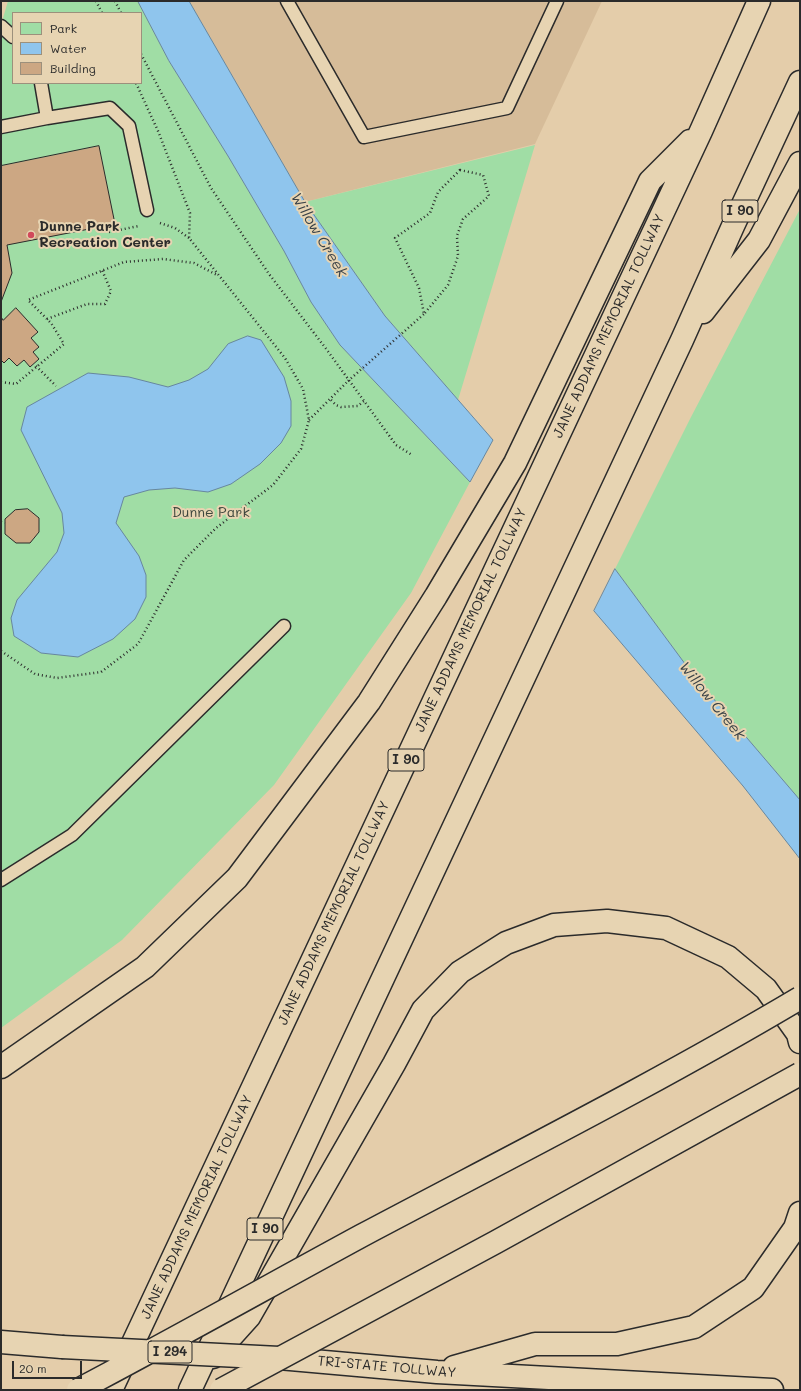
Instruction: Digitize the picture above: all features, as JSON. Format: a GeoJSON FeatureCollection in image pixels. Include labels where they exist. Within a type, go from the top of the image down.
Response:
{"type":"FeatureCollection","features":[{"type":"Feature","properties":{"kind":"highway","name":"JANE ADDAMS MEMORIAL TOLLWAY"},"geometry":{"type":"LineString","coordinates":[[111,1390],[700,131],[759,1]]}},
{"type":"Feature","properties":{"kind":"highway","name":"I 90"},"geometry":{"type":"LineString","coordinates":[[193,1383],[682,340],[800,82]]}},
{"type":"Feature","properties":{"kind":"highway"},"geometry":{"type":"LineString","coordinates":[[1,1067],[145,967],[221,894],[237,878],[369,702],[436,596],[515,463],[650,181],[700,131]]}},
{"type":"Feature","properties":{"kind":"highway","name":"I 90"},"geometry":{"type":"LineString","coordinates":[[682,340],[759,240],[800,163]]}},
{"type":"Feature","properties":{"kind":"highway"},"geometry":{"type":"LineString","coordinates":[[193,1383],[249,1316],[394,1064],[423,1010],[460,972],[506,943],[554,925],[607,921],[666,928],[728,957],[761,984],[798,1034],[800,1042]]}},
{"type":"Feature","properties":{"kind":"highway"},"geometry":{"type":"LineString","coordinates":[[78,1390],[720,1044],[800,998]]}},
{"type":"Feature","properties":{"kind":"highway"},"geometry":{"type":"LineString","coordinates":[[221,1390],[496,1242],[800,1074]]}},
{"type":"Feature","properties":{"kind":"highway"},"geometry":{"type":"LineString","coordinates":[[436,1372],[535,1344],[617,1344],[694,1327],[752,1288],[795,1228],[800,1213]]}},
{"type":"Feature","properties":{"kind":"highway","name":"TRI-STATE TOLLWAY"},"geometry":{"type":"LineString","coordinates":[[1,1342],[62,1347],[279,1358],[436,1372],[772,1390]]}},
{"type":"Feature","properties":{"kind":"lane"},"geometry":{"type":"LineString","coordinates":[[287,1],[364,137],[507,108],[557,1]]}},
{"type":"Feature","properties":{"kind":"lane"},"geometry":{"type":"LineString","coordinates":[[1,26],[12,36]]}},
{"type":"Feature","properties":{"kind":"lane"},"geometry":{"type":"LineString","coordinates":[[41,84],[47,118]]}},
{"type":"Feature","properties":{"kind":"lane"},"geometry":{"type":"LineString","coordinates":[[1,127],[110,108],[129,126],[147,210]]}},
{"type":"Feature","properties":{"kind":"lane"},"geometry":{"type":"LineString","coordinates":[[1,880],[72,835],[284,626]]}},
{"type":"Feature","properties":{"kind":"path"},"geometry":{"type":"LineString","coordinates":[[96,1],[102,12]]}},
{"type":"Feature","properties":{"kind":"path"},"geometry":{"type":"LineString","coordinates":[[114,1],[120,12]]}},
{"type":"Feature","properties":{"kind":"path"},"geometry":{"type":"LineString","coordinates":[[142,56],[211,188],[269,274],[396,445],[412,455]]}},
{"type":"Feature","properties":{"kind":"path"},"geometry":{"type":"LineString","coordinates":[[1,651],[35,674],[57,678],[101,672],[138,644],[184,560],[216,528],[273,484],[301,449],[309,420],[303,389],[285,358],[189,238],[190,213],[158,131],[136,84]]}},
{"type":"Feature","properties":{"kind":"path"},"geometry":{"type":"LineString","coordinates":[[309,420],[331,400],[348,381],[424,314],[448,285],[458,256],[457,236],[463,219],[489,196],[483,175],[460,170],[438,192],[430,214],[395,238],[419,288],[424,314]]}},
{"type":"Feature","properties":{"kind":"path"},"geometry":{"type":"LineString","coordinates":[[1,382],[16,384],[64,344],[51,322],[28,300],[124,262],[163,259],[194,262],[220,277]]}},
{"type":"Feature","properties":{"kind":"path"},"geometry":{"type":"LineString","coordinates":[[47,319],[87,304],[105,304],[111,291],[102,270]]}},
{"type":"Feature","properties":{"kind":"path"},"geometry":{"type":"LineString","coordinates":[[36,366],[56,386]]}},
{"type":"Feature","properties":{"kind":"path"},"geometry":{"type":"LineString","coordinates":[[331,400],[336,405],[341,407],[358,406],[364,400]]}},
{"type":"Feature","properties":{"kind":"path"},"geometry":{"type":"LineString","coordinates":[[1,522],[5,523]]}},
{"type":"Feature","properties":{"kind":"shaded area"},"geometry":{"type":"Polygon","coordinates":[[[189,1],[602,1],[535,144],[305,202],[189,1]]]}},
{"type":"Feature","properties":{"kind":"green space","name":"Dunne Park"},"geometry":{"type":"Polygon","coordinates":[[[8,1],[138,1],[169,61],[228,156],[284,251],[311,302],[340,345],[470,482],[411,593],[274,785],[122,940],[1,1028],[1,25],[8,1]]]}},
{"type":"Feature","properties":{"kind":"green space"},"geometry":{"type":"Polygon","coordinates":[[[535,145],[458,400],[385,316],[305,202],[535,145]]]}},
{"type":"Feature","properties":{"kind":"green space"},"geometry":{"type":"Polygon","coordinates":[[[800,209],[800,800],[694,676],[615,569],[691,417],[800,209]]]}},
{"type":"Feature","properties":{"kind":"water","name":"Willow Creek"},"geometry":{"type":"Polygon","coordinates":[[[138,1],[189,1],[305,202],[385,316],[493,440],[470,482],[340,345],[311,302],[284,251],[228,156],[169,61],[138,1]]]}},
{"type":"Feature","properties":{"kind":"water"},"geometry":{"type":"Polygon","coordinates":[[[248,336],[261,340],[284,377],[291,401],[291,426],[281,443],[260,464],[231,484],[208,492],[175,488],[149,490],[124,497],[116,523],[139,556],[146,575],[146,597],[135,619],[113,639],[78,657],[41,653],[14,636],[11,618],[17,600],[57,552],[64,533],[62,513],[21,430],[27,407],[88,373],[129,377],[168,387],[189,380],[208,369],[228,344],[248,336]]]}},
{"type":"Feature","properties":{"kind":"water","name":"Willow Creek"},"geometry":{"type":"Polygon","coordinates":[[[615,569],[694,676],[800,800],[800,859],[743,786],[594,611],[615,569]]]}},
{"type":"Feature","properties":{"kind":"building","name":"Dunne Park Recreation Center"},"geometry":{"type":"Polygon","coordinates":[[[99,146],[115,224],[7,245],[12,273],[1,302],[1,166],[99,146]]]}},
{"type":"Feature","properties":{"kind":"building"},"geometry":{"type":"Polygon","coordinates":[[[16,308],[38,332],[31,338],[39,347],[33,352],[39,359],[30,367],[24,360],[17,366],[9,358],[4,363],[1,360],[1,317],[3,320],[16,308]]]}},
{"type":"Feature","properties":{"kind":"building"},"geometry":{"type":"Polygon","coordinates":[[[28,509],[39,518],[39,532],[30,543],[16,543],[5,534],[5,519],[15,510],[28,509]]]}},
{"type":"Feature","properties":{"kind":"place","name":"Dunne Park Recreation Center"},"geometry":{"type":"Point","coordinates":[31,235]}}]}
